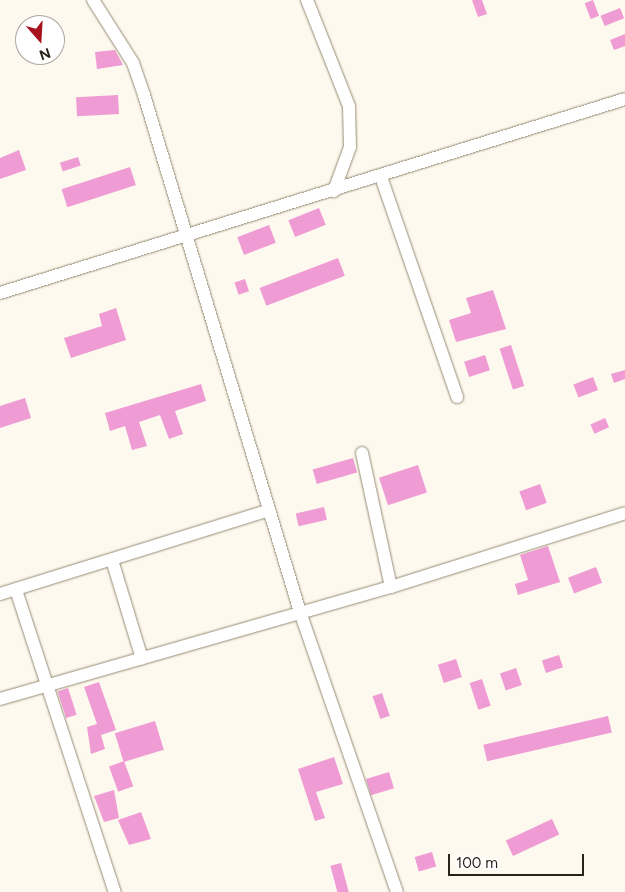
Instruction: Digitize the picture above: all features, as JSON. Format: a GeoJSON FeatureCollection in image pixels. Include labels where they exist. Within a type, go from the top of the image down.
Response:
{"type":"FeatureCollection","features":[{"type":"Feature","properties":{"kind":"street"},"geometry":{"type":"LineString","coordinates":[[93,0],[133,63],[300,612],[396,892]]}},
{"type":"Feature","properties":{"kind":"street"},"geometry":{"type":"LineString","coordinates":[[307,0],[349,106],[350,147],[334,192]]}},
{"type":"Feature","properties":{"kind":"street"},"geometry":{"type":"LineString","coordinates":[[0,294],[334,192],[625,99]]}},
{"type":"Feature","properties":{"kind":"street"},"geometry":{"type":"LineString","coordinates":[[381,176],[457,397]]}},
{"type":"Feature","properties":{"kind":"street"},"geometry":{"type":"LineString","coordinates":[[362,452],[390,588]]}},
{"type":"Feature","properties":{"kind":"street"},"geometry":{"type":"LineString","coordinates":[[0,594],[269,510]]}},
{"type":"Feature","properties":{"kind":"street"},"geometry":{"type":"LineString","coordinates":[[0,699],[300,612],[390,588],[625,513]]}},
{"type":"Feature","properties":{"kind":"street"},"geometry":{"type":"LineString","coordinates":[[112,560],[142,659]]}},
{"type":"Feature","properties":{"kind":"street"},"geometry":{"type":"LineString","coordinates":[[16,590],[115,892]]}},
{"type":"Feature","properties":{"kind":"building"},"geometry":{"type":"Polygon","coordinates":[[[472,0],[482,0],[487,14],[478,17],[472,0]]]}},
{"type":"Feature","properties":{"kind":"building"},"geometry":{"type":"Polygon","coordinates":[[[593,0],[599,16],[591,19],[585,3],[593,0]]]}},
{"type":"Feature","properties":{"kind":"building"},"geometry":{"type":"Polygon","coordinates":[[[620,8],[624,18],[605,26],[601,16],[620,8]]]}},
{"type":"Feature","properties":{"kind":"building"},"geometry":{"type":"Polygon","coordinates":[[[625,34],[625,46],[614,50],[610,40],[625,34]]]}},
{"type":"Feature","properties":{"kind":"building"},"geometry":{"type":"Polygon","coordinates":[[[115,50],[123,65],[97,69],[95,52],[115,50]]]}},
{"type":"Feature","properties":{"kind":"building"},"geometry":{"type":"Polygon","coordinates":[[[118,95],[119,114],[77,116],[76,97],[118,95]]]}},
{"type":"Feature","properties":{"kind":"building"},"geometry":{"type":"Polygon","coordinates":[[[19,150],[26,170],[0,179],[0,158],[19,150]]]}},
{"type":"Feature","properties":{"kind":"building"},"geometry":{"type":"Polygon","coordinates":[[[78,157],[81,166],[63,171],[60,163],[78,157]]]}},
{"type":"Feature","properties":{"kind":"building"},"geometry":{"type":"Polygon","coordinates":[[[130,167],[136,185],[67,207],[62,189],[130,167]]]}},
{"type":"Feature","properties":{"kind":"building"},"geometry":{"type":"Polygon","coordinates":[[[319,208],[326,225],[295,237],[288,220],[319,208]]]}},
{"type":"Feature","properties":{"kind":"building"},"geometry":{"type":"Polygon","coordinates":[[[269,225],[276,243],[244,255],[237,237],[269,225]]]}},
{"type":"Feature","properties":{"kind":"building"},"geometry":{"type":"Polygon","coordinates":[[[338,258],[345,276],[266,306],[260,288],[338,258]]]}},
{"type":"Feature","properties":{"kind":"building"},"geometry":{"type":"Polygon","coordinates":[[[245,279],[249,291],[239,295],[235,282],[245,279]]]}},
{"type":"Feature","properties":{"kind":"building"},"geometry":{"type":"Polygon","coordinates":[[[493,290],[506,329],[456,342],[449,320],[471,313],[466,298],[493,290]]]}},
{"type":"Feature","properties":{"kind":"building"},"geometry":{"type":"Polygon","coordinates":[[[116,308],[126,340],[71,358],[64,338],[102,326],[99,314],[116,308]]]}},
{"type":"Feature","properties":{"kind":"building"},"geometry":{"type":"Polygon","coordinates":[[[511,345],[524,386],[513,390],[500,349],[511,345]]]}},
{"type":"Feature","properties":{"kind":"building"},"geometry":{"type":"Polygon","coordinates":[[[485,355],[490,370],[469,377],[464,362],[485,355]]]}},
{"type":"Feature","properties":{"kind":"building"},"geometry":{"type":"Polygon","coordinates":[[[625,370],[625,379],[614,383],[611,374],[625,370]]]}},
{"type":"Feature","properties":{"kind":"building"},"geometry":{"type":"Polygon","coordinates":[[[593,377],[598,390],[578,398],[573,385],[593,377]]]}},
{"type":"Feature","properties":{"kind":"building"},"geometry":{"type":"Polygon","coordinates":[[[201,384],[206,401],[175,411],[183,434],[169,439],[160,415],[139,422],[147,446],[132,450],[125,426],[110,431],[105,413],[201,384]]]}},
{"type":"Feature","properties":{"kind":"building"},"geometry":{"type":"Polygon","coordinates":[[[25,398],[31,418],[0,428],[0,406],[25,398]]]}},
{"type":"Feature","properties":{"kind":"building"},"geometry":{"type":"Polygon","coordinates":[[[605,418],[609,427],[594,434],[590,425],[605,418]]]}},
{"type":"Feature","properties":{"kind":"building"},"geometry":{"type":"Polygon","coordinates":[[[353,458],[357,472],[317,484],[313,470],[353,458]]]}},
{"type":"Feature","properties":{"kind":"building"},"geometry":{"type":"Polygon","coordinates":[[[418,465],[427,493],[388,505],[379,478],[418,465]]]}},
{"type":"Feature","properties":{"kind":"building"},"geometry":{"type":"Polygon","coordinates":[[[540,484],[547,503],[526,510],[519,492],[540,484]]]}},
{"type":"Feature","properties":{"kind":"building"},"geometry":{"type":"Polygon","coordinates":[[[324,507],[327,520],[299,526],[296,514],[324,507]]]}},
{"type":"Feature","properties":{"kind":"building"},"geometry":{"type":"Polygon","coordinates":[[[548,546],[560,582],[518,595],[515,584],[528,580],[520,555],[548,546]]]}},
{"type":"Feature","properties":{"kind":"building"},"geometry":{"type":"Polygon","coordinates":[[[596,567],[602,583],[574,594],[568,578],[596,567]]]}},
{"type":"Feature","properties":{"kind":"building"},"geometry":{"type":"Polygon","coordinates":[[[559,655],[563,667],[546,673],[542,661],[559,655]]]}},
{"type":"Feature","properties":{"kind":"building"},"geometry":{"type":"Polygon","coordinates":[[[456,659],[462,677],[444,683],[438,665],[456,659]]]}},
{"type":"Feature","properties":{"kind":"building"},"geometry":{"type":"Polygon","coordinates":[[[516,668],[522,685],[506,691],[500,674],[516,668]]]}},
{"type":"Feature","properties":{"kind":"building"},"geometry":{"type":"Polygon","coordinates":[[[482,679],[491,706],[478,710],[470,683],[482,679]]]}},
{"type":"Feature","properties":{"kind":"building"},"geometry":{"type":"Polygon","coordinates":[[[99,682],[116,730],[101,735],[105,749],[91,754],[87,727],[97,724],[84,687],[99,682]]]}},
{"type":"Feature","properties":{"kind":"building"},"geometry":{"type":"Polygon","coordinates":[[[68,688],[77,715],[66,718],[58,691],[68,688]]]}},
{"type":"Feature","properties":{"kind":"building"},"geometry":{"type":"Polygon","coordinates":[[[382,693],[390,716],[380,719],[373,696],[382,693]]]}},
{"type":"Feature","properties":{"kind":"building"},"geometry":{"type":"Polygon","coordinates":[[[608,716],[612,733],[487,761],[483,745],[608,716]]]}},
{"type":"Feature","properties":{"kind":"building"},"geometry":{"type":"Polygon","coordinates":[[[155,721],[164,750],[124,762],[115,733],[155,721]]]}},
{"type":"Feature","properties":{"kind":"building"},"geometry":{"type":"Polygon","coordinates":[[[334,757],[343,784],[316,792],[325,818],[315,821],[298,769],[334,757]]]}},
{"type":"Feature","properties":{"kind":"building"},"geometry":{"type":"Polygon","coordinates":[[[124,761],[133,786],[118,792],[109,766],[124,761]]]}},
{"type":"Feature","properties":{"kind":"building"},"geometry":{"type":"Polygon","coordinates":[[[389,772],[394,788],[371,795],[366,779],[389,772]]]}},
{"type":"Feature","properties":{"kind":"building"},"geometry":{"type":"Polygon","coordinates":[[[114,790],[119,818],[104,822],[94,796],[114,790]]]}},
{"type":"Feature","properties":{"kind":"building"},"geometry":{"type":"Polygon","coordinates":[[[141,812],[151,839],[129,845],[118,820],[141,812]]]}},
{"type":"Feature","properties":{"kind":"building"},"geometry":{"type":"Polygon","coordinates":[[[552,819],[559,834],[513,856],[506,841],[552,819]]]}},
{"type":"Feature","properties":{"kind":"building"},"geometry":{"type":"Polygon","coordinates":[[[432,852],[436,866],[419,871],[415,857],[432,852]]]}},
{"type":"Feature","properties":{"kind":"building"},"geometry":{"type":"Polygon","coordinates":[[[341,863],[349,892],[337,892],[330,866],[341,863]]]}}]}
